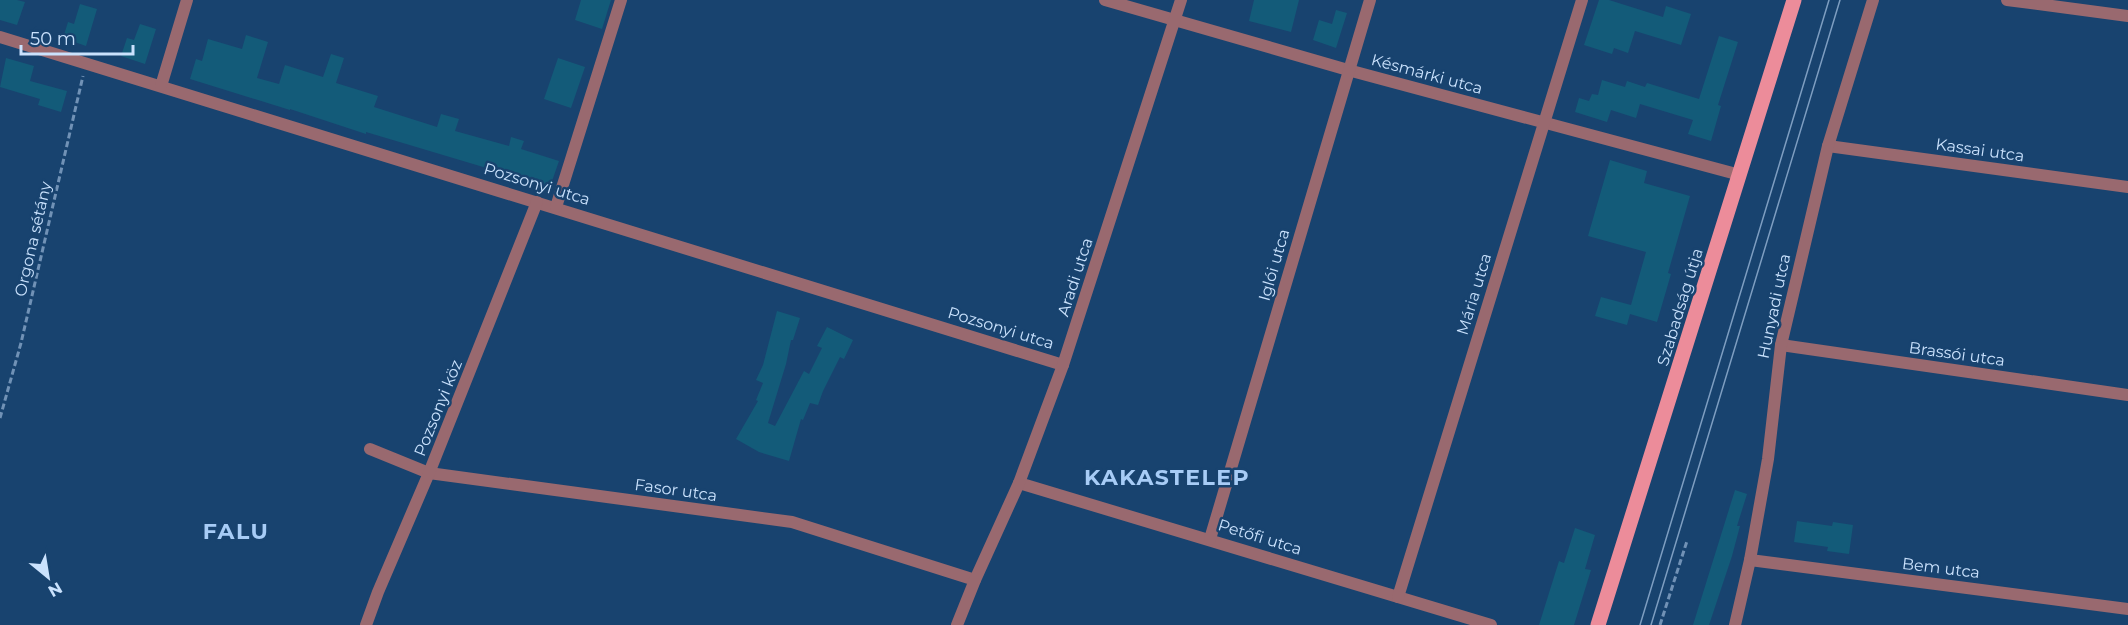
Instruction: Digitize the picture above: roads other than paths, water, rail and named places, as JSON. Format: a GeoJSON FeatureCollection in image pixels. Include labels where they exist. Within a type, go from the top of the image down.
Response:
{"type":"FeatureCollection","features":[{"type":"Feature","properties":{"kind":"main road","name":"Szabadság útja"},"geometry":{"type":"LineString","coordinates":[[1598,625],[1794,0]]}},
{"type":"Feature","properties":{"kind":"street"},"geometry":{"type":"LineString","coordinates":[[161,86],[187,0]]}},
{"type":"Feature","properties":{"kind":"street"},"geometry":{"type":"LineString","coordinates":[[556,207],[621,0]]}},
{"type":"Feature","properties":{"kind":"street","name":"Késmárki utca"},"geometry":{"type":"LineString","coordinates":[[1105,0],[1348,70],[1740,176]]}},
{"type":"Feature","properties":{"kind":"street","name":"Aradi utca"},"geometry":{"type":"LineString","coordinates":[[957,625],[1019,483],[1064,364],[1182,0]]}},
{"type":"Feature","properties":{"kind":"street","name":"Iglói utca"},"geometry":{"type":"LineString","coordinates":[[1210,539],[1370,0]]}},
{"type":"Feature","properties":{"kind":"street","name":"Mária utca"},"geometry":{"type":"LineString","coordinates":[[1398,597],[1582,0]]}},
{"type":"Feature","properties":{"kind":"street","name":"Hunyadi utca"},"geometry":{"type":"LineString","coordinates":[[1735,625],[1750,560],[1768,459],[1780,345],[1828,146],[1873,0]]}},
{"type":"Feature","properties":{"kind":"street"},"geometry":{"type":"LineString","coordinates":[[2007,0],[2128,16]]}},
{"type":"Feature","properties":{"kind":"street","name":"Pozsonyi utca"},"geometry":{"type":"LineString","coordinates":[[0,37],[1064,364]]}},
{"type":"Feature","properties":{"kind":"street","name":"Kassai utca"},"geometry":{"type":"LineString","coordinates":[[1828,146],[2128,187]]}},
{"type":"Feature","properties":{"kind":"street","name":"Pozsonyi köz"},"geometry":{"type":"LineString","coordinates":[[366,625],[537,202]]}},
{"type":"Feature","properties":{"kind":"street","name":"Brassói utca"},"geometry":{"type":"LineString","coordinates":[[1780,345],[2128,395]]}},
{"type":"Feature","properties":{"kind":"street","name":"Fasor utca"},"geometry":{"type":"LineString","coordinates":[[370,449],[429,473],[792,522],[975,580]]}},
{"type":"Feature","properties":{"kind":"street","name":"Petőfi utca"},"geometry":{"type":"LineString","coordinates":[[1019,483],[1491,625]]}},
{"type":"Feature","properties":{"kind":"street","name":"Bem utca"},"geometry":{"type":"LineString","coordinates":[[1750,560],[2128,609]]}},
{"type":"Feature","properties":{"kind":"tram line"},"geometry":{"type":"LineString","coordinates":[[1640,625],[1829,0]]}},
{"type":"Feature","properties":{"kind":"tram line"},"geometry":{"type":"LineString","coordinates":[[1651,625],[1840,0]]}},
{"type":"Feature","properties":{"kind":"district","name":"KAKASTELEP"},"geometry":{"type":"Point","coordinates":[1167,477]}},
{"type":"Feature","properties":{"kind":"district","name":"FALU"},"geometry":{"type":"Point","coordinates":[236,531]}}]}
